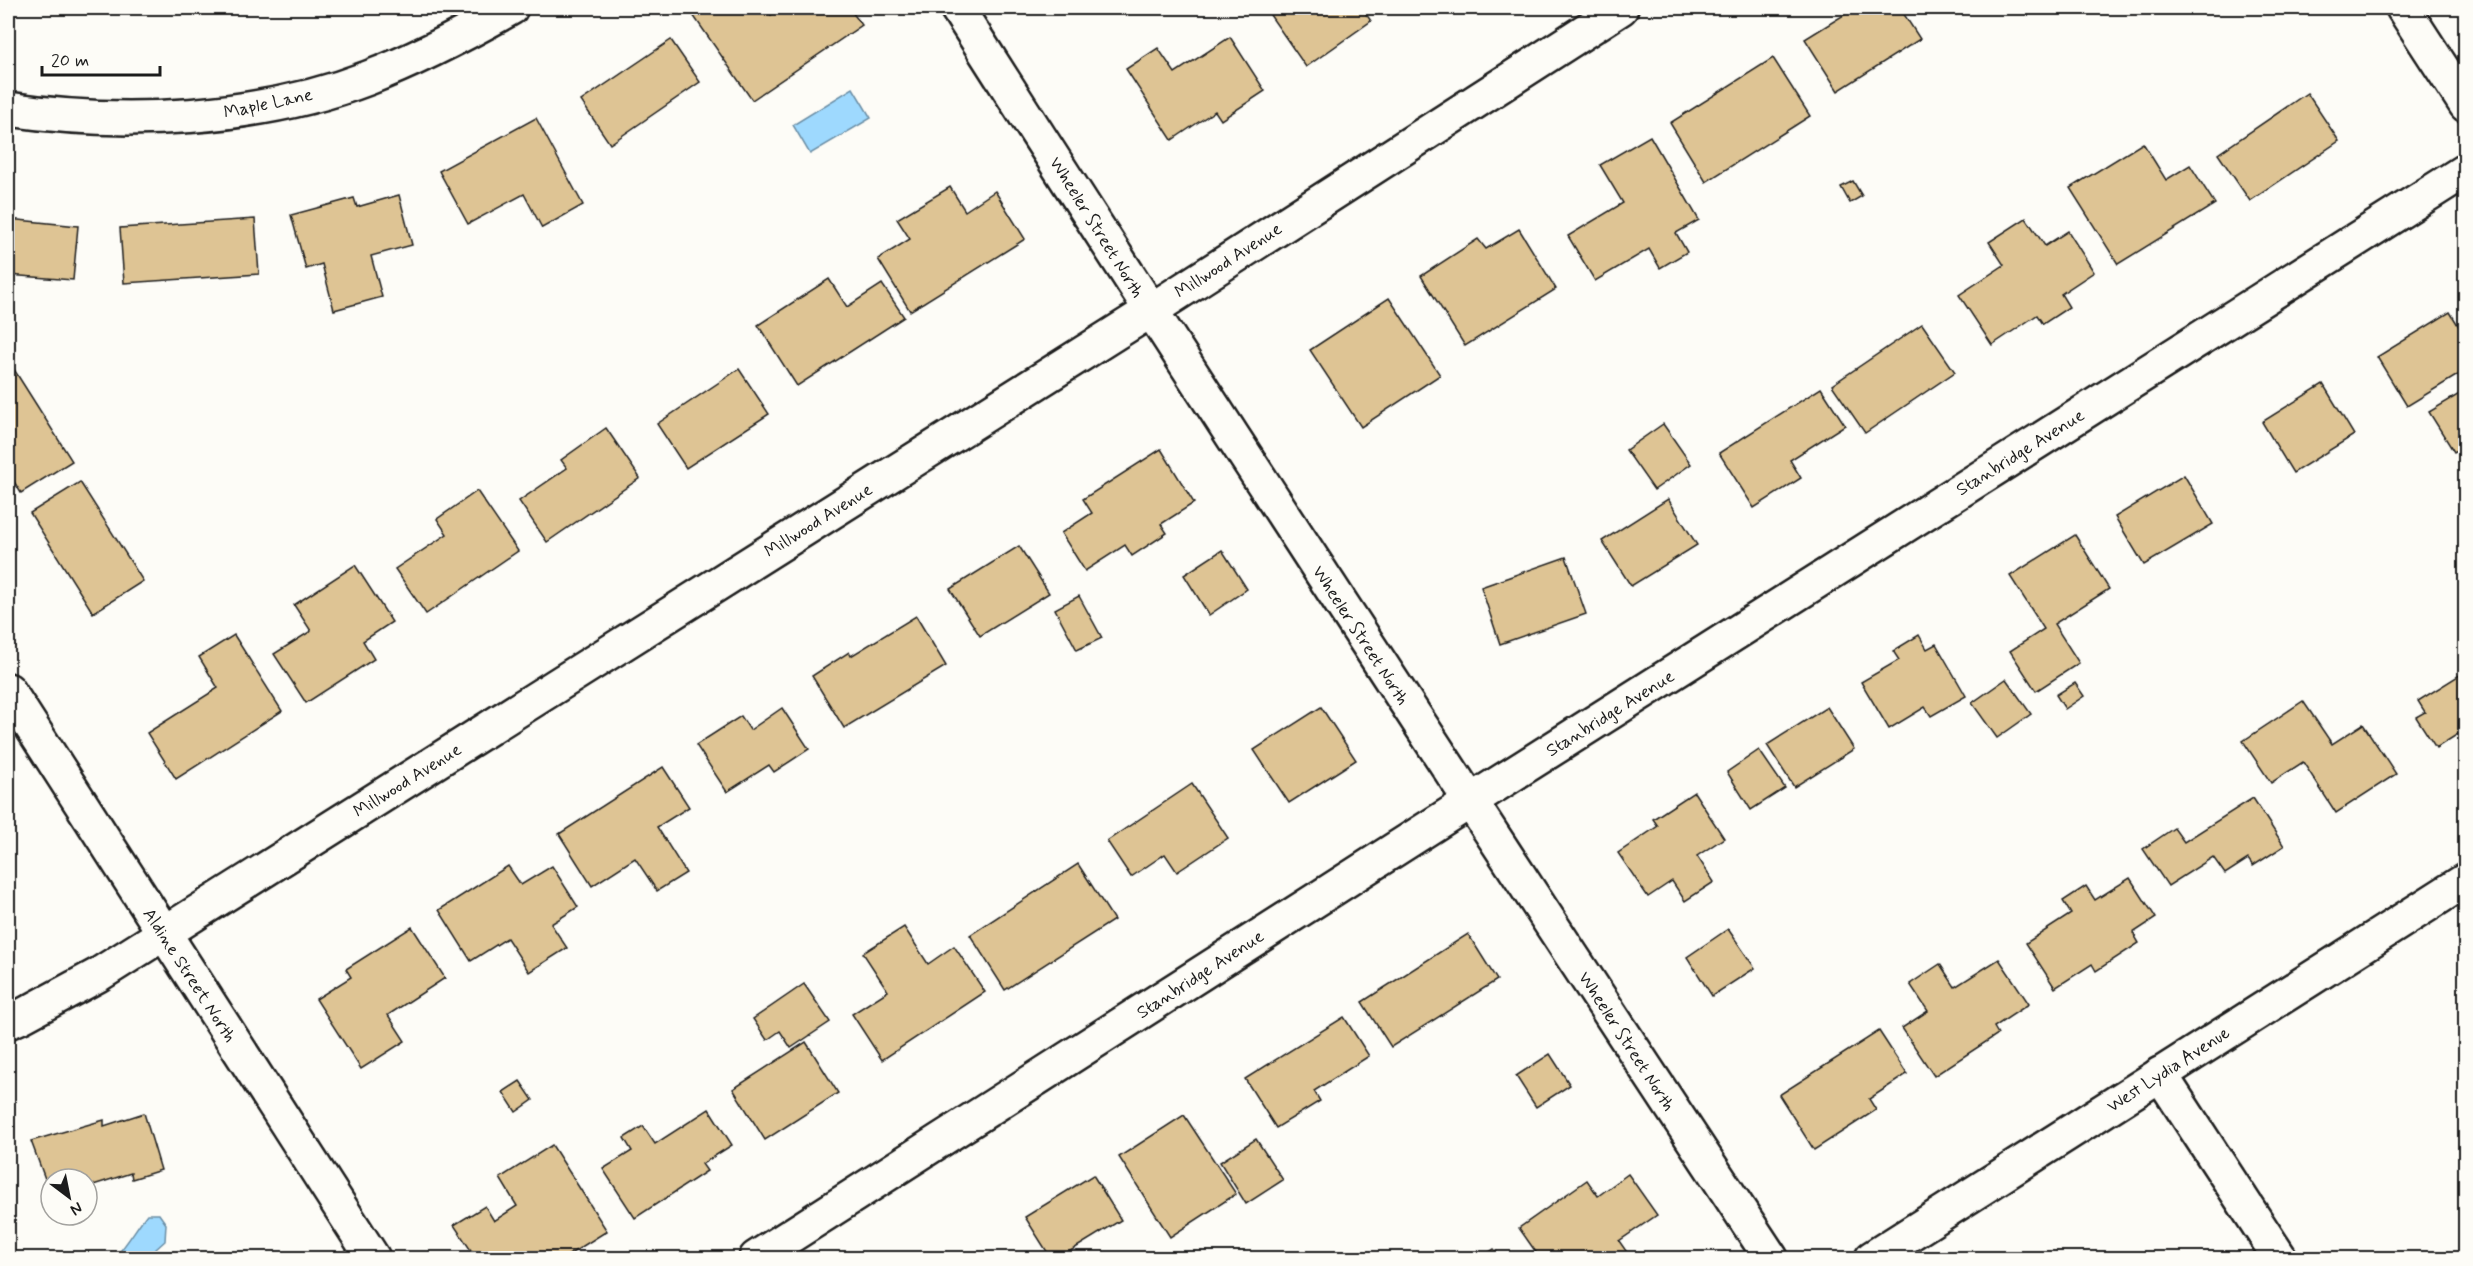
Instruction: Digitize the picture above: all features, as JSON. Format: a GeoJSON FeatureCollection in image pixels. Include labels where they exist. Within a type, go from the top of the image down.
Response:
{"type":"FeatureCollection","features":[{"type":"Feature","properties":{"kind":"street","name":"Maple Lane"},"geometry":{"type":"LineString","coordinates":[[8,109],[123,119],[209,115],[295,99],[366,79],[434,50],[511,8]]}},
{"type":"Feature","properties":{"kind":"street","name":"Wheeler Street North"},"geometry":{"type":"LineString","coordinates":[[957,8],[1469,802],[1771,1258]]}},
{"type":"Feature","properties":{"kind":"street","name":"Millwood Avenue"},"geometry":{"type":"LineString","coordinates":[[8,1022],[98,975],[1150,310],[1621,8]]}},
{"type":"Feature","properties":{"kind":"street"},"geometry":{"type":"LineString","coordinates":[[2403,8],[2466,105]]}},
{"type":"Feature","properties":{"kind":"street","name":"Stanbridge Avenue"},"geometry":{"type":"LineString","coordinates":[[756,1258],[1469,802],[2466,170]]}},
{"type":"Feature","properties":{"kind":"street","name":"Aldine Street North"},"geometry":{"type":"LineString","coordinates":[[8,690],[373,1258]]}},
{"type":"Feature","properties":{"kind":"street","name":"West Lydia Avenue"},"geometry":{"type":"LineString","coordinates":[[1872,1258],[2466,880]]}},
{"type":"Feature","properties":{"kind":"street"},"geometry":{"type":"LineString","coordinates":[[2160,1074],[2280,1258]]}},
{"type":"Feature","properties":{"kind":"water"},"geometry":{"type":"Polygon","coordinates":[[[853,88],[871,118],[810,154],[793,125],[853,88]]]}},
{"type":"Feature","properties":{"kind":"water"},"geometry":{"type":"Polygon","coordinates":[[[147,1214],[159,1214],[166,1224],[165,1241],[146,1258],[118,1258],[116,1256],[147,1214]]]}},
{"type":"Feature","properties":{"kind":"building"},"geometry":{"type":"Polygon","coordinates":[[[704,8],[766,8],[771,15],[781,8],[849,8],[862,25],[752,100],[693,15],[704,8]]]}},
{"type":"Feature","properties":{"kind":"building"},"geometry":{"type":"Polygon","coordinates":[[[1281,8],[1362,8],[1371,21],[1306,67],[1270,15],[1281,8]]]}},
{"type":"Feature","properties":{"kind":"building"},"geometry":{"type":"Polygon","coordinates":[[[1855,8],[1900,8],[1920,39],[1838,91],[1805,39],[1855,8]]]}},
{"type":"Feature","properties":{"kind":"building"},"geometry":{"type":"Polygon","coordinates":[[[1230,37],[1265,91],[1221,120],[1215,111],[1172,140],[1126,69],[1158,48],[1175,73],[1230,37]]]}},
{"type":"Feature","properties":{"kind":"building"},"geometry":{"type":"Polygon","coordinates":[[[671,40],[700,82],[610,144],[581,101],[671,40]]]}},
{"type":"Feature","properties":{"kind":"building"},"geometry":{"type":"Polygon","coordinates":[[[1773,58],[1810,116],[1706,182],[1670,123],[1773,58]]]}},
{"type":"Feature","properties":{"kind":"building"},"geometry":{"type":"Polygon","coordinates":[[[2307,93],[2339,141],[2250,201],[2218,154],[2307,93]]]}},
{"type":"Feature","properties":{"kind":"building"},"geometry":{"type":"Polygon","coordinates":[[[536,118],[583,205],[542,228],[524,194],[468,224],[439,171],[536,118]]]}},
{"type":"Feature","properties":{"kind":"building"},"geometry":{"type":"Polygon","coordinates":[[[1650,136],[1699,220],[1676,233],[1687,252],[1660,268],[1649,249],[1595,281],[1568,236],[1623,203],[1600,165],[1650,136]]]}},
{"type":"Feature","properties":{"kind":"building"},"geometry":{"type":"Polygon","coordinates":[[[2143,143],[2166,180],[2190,165],[2215,204],[2118,264],[2070,188],[2143,143]]]}},
{"type":"Feature","properties":{"kind":"building"},"geometry":{"type":"Polygon","coordinates":[[[1853,181],[1862,196],[1850,203],[1841,187],[1853,181]]]}},
{"type":"Feature","properties":{"kind":"building"},"geometry":{"type":"Polygon","coordinates":[[[950,187],[965,211],[995,191],[1025,239],[910,311],[878,259],[910,239],[897,219],[950,187]]]}},
{"type":"Feature","properties":{"kind":"building"},"geometry":{"type":"Polygon","coordinates":[[[399,195],[412,245],[371,256],[382,297],[334,310],[322,264],[306,269],[291,215],[354,198],[357,207],[399,195]]]}},
{"type":"Feature","properties":{"kind":"building"},"geometry":{"type":"Polygon","coordinates":[[[2026,218],[2045,246],[2068,231],[2094,272],[2061,294],[2069,307],[2043,324],[2037,315],[1992,345],[1959,295],[2004,265],[1989,242],[2026,218]]]}},
{"type":"Feature","properties":{"kind":"building"},"geometry":{"type":"Polygon","coordinates":[[[8,219],[78,226],[73,280],[8,275],[8,219]]]}},
{"type":"Feature","properties":{"kind":"building"},"geometry":{"type":"Polygon","coordinates":[[[255,219],[259,274],[124,283],[120,228],[255,219]]]}},
{"type":"Feature","properties":{"kind":"building"},"geometry":{"type":"Polygon","coordinates":[[[1519,229],[1556,289],[1465,346],[1421,276],[1478,239],[1486,249],[1519,229]]]}},
{"type":"Feature","properties":{"kind":"building"},"geometry":{"type":"Polygon","coordinates":[[[829,279],[847,307],[882,284],[904,317],[797,386],[758,325],[829,279]]]}},
{"type":"Feature","properties":{"kind":"building"},"geometry":{"type":"Polygon","coordinates":[[[1389,298],[1440,375],[1361,427],[1310,350],[1389,298]]]}},
{"type":"Feature","properties":{"kind":"building"},"geometry":{"type":"Polygon","coordinates":[[[2450,312],[2466,338],[2466,370],[2407,406],[2377,357],[2450,312]]]}},
{"type":"Feature","properties":{"kind":"building"},"geometry":{"type":"Polygon","coordinates":[[[1922,324],[1955,372],[1865,433],[1832,385],[1922,324]]]}},
{"type":"Feature","properties":{"kind":"building"},"geometry":{"type":"Polygon","coordinates":[[[8,360],[72,461],[21,493],[8,472],[8,360]]]}},
{"type":"Feature","properties":{"kind":"building"},"geometry":{"type":"Polygon","coordinates":[[[739,369],[769,414],[686,468],[657,424],[739,369]]]}},
{"type":"Feature","properties":{"kind":"building"},"geometry":{"type":"Polygon","coordinates":[[[2323,384],[2354,435],[2293,473],[2262,422],[2323,384]]]}},
{"type":"Feature","properties":{"kind":"building"},"geometry":{"type":"Polygon","coordinates":[[[1821,388],[1845,425],[1790,460],[1801,478],[1754,508],[1719,453],[1821,388]]]}},
{"type":"Feature","properties":{"kind":"building"},"geometry":{"type":"Polygon","coordinates":[[[2466,390],[2466,445],[2454,452],[2429,412],[2466,390]]]}},
{"type":"Feature","properties":{"kind":"building"},"geometry":{"type":"Polygon","coordinates":[[[1663,424],[1691,464],[1654,490],[1626,450],[1663,424]]]}},
{"type":"Feature","properties":{"kind":"building"},"geometry":{"type":"Polygon","coordinates":[[[606,428],[640,478],[547,542],[519,501],[567,468],[561,460],[606,428]]]}},
{"type":"Feature","properties":{"kind":"building"},"geometry":{"type":"Polygon","coordinates":[[[1161,449],[1194,503],[1161,524],[1167,533],[1132,556],[1125,545],[1085,571],[1061,533],[1092,513],[1083,499],[1161,449]]]}},
{"type":"Feature","properties":{"kind":"building"},"geometry":{"type":"Polygon","coordinates":[[[2184,475],[2213,524],[2144,565],[2115,517],[2184,475]]]}},
{"type":"Feature","properties":{"kind":"building"},"geometry":{"type":"Polygon","coordinates":[[[80,482],[143,581],[93,613],[30,513],[80,482]]]}},
{"type":"Feature","properties":{"kind":"building"},"geometry":{"type":"Polygon","coordinates":[[[477,491],[518,551],[426,614],[395,569],[447,534],[437,519],[477,491]]]}},
{"type":"Feature","properties":{"kind":"building"},"geometry":{"type":"Polygon","coordinates":[[[1668,499],[1697,545],[1631,586],[1602,541],[1668,499]]]}},
{"type":"Feature","properties":{"kind":"building"},"geometry":{"type":"Polygon","coordinates":[[[2075,535],[2109,589],[2054,624],[2079,663],[2036,691],[2010,651],[2044,629],[2010,576],[2075,535]]]}},
{"type":"Feature","properties":{"kind":"building"},"geometry":{"type":"Polygon","coordinates":[[[1019,546],[1049,593],[980,636],[950,589],[1019,546]]]}},
{"type":"Feature","properties":{"kind":"building"},"geometry":{"type":"Polygon","coordinates":[[[1222,550],[1247,589],[1209,615],[1184,575],[1222,550]]]}},
{"type":"Feature","properties":{"kind":"building"},"geometry":{"type":"Polygon","coordinates":[[[1566,557],[1586,614],[1500,644],[1481,587],[1566,557]]]}},
{"type":"Feature","properties":{"kind":"building"},"geometry":{"type":"Polygon","coordinates":[[[355,565],[392,622],[363,641],[374,659],[306,703],[274,654],[311,631],[294,605],[355,565]]]}},
{"type":"Feature","properties":{"kind":"building"},"geometry":{"type":"Polygon","coordinates":[[[1079,596],[1102,638],[1077,650],[1055,609],[1079,596]]]}},
{"type":"Feature","properties":{"kind":"building"},"geometry":{"type":"Polygon","coordinates":[[[916,616],[946,666],[844,728],[812,676],[849,652],[851,656],[916,616]]]}},
{"type":"Feature","properties":{"kind":"building"},"geometry":{"type":"Polygon","coordinates":[[[234,635],[282,711],[176,779],[147,733],[218,688],[199,657],[234,635]]]}},
{"type":"Feature","properties":{"kind":"building"},"geometry":{"type":"Polygon","coordinates":[[[1919,635],[1927,649],[1936,644],[1966,696],[1931,716],[1925,707],[1889,729],[1861,682],[1899,660],[1893,651],[1919,635]]]}},
{"type":"Feature","properties":{"kind":"building"},"geometry":{"type":"Polygon","coordinates":[[[2466,671],[2466,729],[2436,748],[2416,717],[2425,712],[2418,701],[2466,671]]]}},
{"type":"Feature","properties":{"kind":"building"},"geometry":{"type":"Polygon","coordinates":[[[2006,679],[2031,714],[1997,738],[1972,703],[2006,679]]]}},
{"type":"Feature","properties":{"kind":"building"},"geometry":{"type":"Polygon","coordinates":[[[2075,683],[2084,696],[2065,709],[2056,695],[2075,683]]]}},
{"type":"Feature","properties":{"kind":"building"},"geometry":{"type":"Polygon","coordinates":[[[2303,701],[2332,744],[2363,724],[2396,774],[2336,813],[2303,762],[2271,783],[2243,741],[2303,701]]]}},
{"type":"Feature","properties":{"kind":"building"},"geometry":{"type":"Polygon","coordinates":[[[1321,707],[1356,760],[1289,803],[1254,750],[1321,707]]]}},
{"type":"Feature","properties":{"kind":"building"},"geometry":{"type":"Polygon","coordinates":[[[1827,707],[1854,749],[1794,787],[1767,745],[1827,707]]]}},
{"type":"Feature","properties":{"kind":"building"},"geometry":{"type":"Polygon","coordinates":[[[782,708],[809,749],[774,772],[769,765],[727,792],[696,745],[741,716],[750,730],[782,708]]]}},
{"type":"Feature","properties":{"kind":"building"},"geometry":{"type":"Polygon","coordinates":[[[1759,750],[1785,788],[1751,810],[1727,772],[1759,750]]]}},
{"type":"Feature","properties":{"kind":"building"},"geometry":{"type":"Polygon","coordinates":[[[663,767],[689,807],[657,827],[686,873],[657,891],[635,858],[592,886],[559,834],[663,767]]]}},
{"type":"Feature","properties":{"kind":"building"},"geometry":{"type":"Polygon","coordinates":[[[1192,784],[1228,838],[1177,872],[1165,854],[1131,877],[1107,841],[1192,784]]]}},
{"type":"Feature","properties":{"kind":"building"},"geometry":{"type":"Polygon","coordinates":[[[1694,792],[1724,838],[1697,856],[1714,882],[1685,901],[1672,881],[1648,897],[1618,853],[1658,826],[1653,819],[1694,792]]]}},
{"type":"Feature","properties":{"kind":"building"},"geometry":{"type":"Polygon","coordinates":[[[2253,798],[2284,846],[2253,866],[2248,859],[2225,874],[2213,857],[2168,886],[2143,849],[2174,828],[2184,842],[2253,798]]]}},
{"type":"Feature","properties":{"kind":"building"},"geometry":{"type":"Polygon","coordinates":[[[1078,864],[1114,920],[1005,990],[970,935],[1078,864]]]}},
{"type":"Feature","properties":{"kind":"building"},"geometry":{"type":"Polygon","coordinates":[[[508,866],[521,885],[552,866],[578,907],[551,924],[567,948],[529,972],[507,938],[471,961],[439,910],[508,866]]]}},
{"type":"Feature","properties":{"kind":"building"},"geometry":{"type":"Polygon","coordinates":[[[2130,878],[2156,918],[2133,933],[2139,943],[2096,971],[2092,964],[2055,988],[2026,943],[2071,914],[2063,901],[2086,886],[2095,900],[2130,878]]]}},
{"type":"Feature","properties":{"kind":"building"},"geometry":{"type":"Polygon","coordinates":[[[412,927],[445,978],[388,1015],[405,1041],[361,1069],[316,999],[351,977],[346,969],[412,927]]]}},
{"type":"Feature","properties":{"kind":"building"},"geometry":{"type":"Polygon","coordinates":[[[904,927],[928,964],[954,946],[985,992],[882,1060],[852,1014],[888,991],[863,953],[904,927]]]}},
{"type":"Feature","properties":{"kind":"building"},"geometry":{"type":"Polygon","coordinates":[[[1728,929],[1755,968],[1712,996],[1687,957],[1728,929]]]}},
{"type":"Feature","properties":{"kind":"building"},"geometry":{"type":"Polygon","coordinates":[[[1468,934],[1497,980],[1391,1047],[1362,1002],[1468,934]]]}},
{"type":"Feature","properties":{"kind":"building"},"geometry":{"type":"Polygon","coordinates":[[[1999,959],[2029,1004],[1994,1027],[1998,1034],[1934,1076],[1902,1028],[1928,1011],[1910,984],[1940,964],[1955,987],[1999,959]]]}},
{"type":"Feature","properties":{"kind":"building"},"geometry":{"type":"Polygon","coordinates":[[[804,984],[830,1022],[791,1048],[780,1031],[767,1040],[753,1019],[804,984]]]}},
{"type":"Feature","properties":{"kind":"building"},"geometry":{"type":"Polygon","coordinates":[[[1344,1017],[1369,1056],[1314,1091],[1320,1101],[1276,1128],[1245,1079],[1344,1017]]]}},
{"type":"Feature","properties":{"kind":"building"},"geometry":{"type":"Polygon","coordinates":[[[1879,1031],[1907,1074],[1869,1099],[1876,1110],[1814,1150],[1779,1095],[1879,1031]]]}},
{"type":"Feature","properties":{"kind":"building"},"geometry":{"type":"Polygon","coordinates":[[[806,1042],[838,1093],[765,1140],[733,1089],[806,1042]]]}},
{"type":"Feature","properties":{"kind":"building"},"geometry":{"type":"Polygon","coordinates":[[[1550,1054],[1570,1085],[1536,1107],[1516,1076],[1550,1054]]]}},
{"type":"Feature","properties":{"kind":"building"},"geometry":{"type":"Polygon","coordinates":[[[520,1081],[533,1100],[516,1112],[503,1092],[520,1081]]]}},
{"type":"Feature","properties":{"kind":"building"},"geometry":{"type":"Polygon","coordinates":[[[709,1109],[732,1145],[702,1164],[707,1171],[635,1218],[603,1169],[632,1151],[624,1138],[643,1126],[655,1144],[709,1109]]]}},
{"type":"Feature","properties":{"kind":"building"},"geometry":{"type":"Polygon","coordinates":[[[144,1113],[161,1170],[132,1179],[131,1173],[99,1183],[99,1167],[41,1167],[31,1141],[104,1120],[104,1126],[144,1113]]]}},
{"type":"Feature","properties":{"kind":"building"},"geometry":{"type":"Polygon","coordinates":[[[1184,1115],[1236,1194],[1170,1237],[1119,1157],[1184,1115]]]}},
{"type":"Feature","properties":{"kind":"building"},"geometry":{"type":"Polygon","coordinates":[[[1256,1139],[1283,1180],[1246,1204],[1220,1162],[1256,1139]]]}},
{"type":"Feature","properties":{"kind":"building"},"geometry":{"type":"Polygon","coordinates":[[[552,1145],[607,1231],[564,1258],[476,1258],[454,1225],[485,1206],[494,1221],[517,1206],[500,1178],[552,1145]]]}},
{"type":"Feature","properties":{"kind":"building"},"geometry":{"type":"Polygon","coordinates":[[[1628,1174],[1657,1215],[1619,1241],[1631,1258],[1540,1258],[1519,1228],[1587,1180],[1598,1196],[1628,1174]]]}},
{"type":"Feature","properties":{"kind":"building"},"geometry":{"type":"Polygon","coordinates":[[[1093,1175],[1121,1220],[1059,1258],[1051,1258],[1025,1217],[1093,1175]]]}},
{"type":"Feature","properties":{"kind":"building"},"geometry":{"type":"Polygon","coordinates":[[[1494,1249],[1501,1258],[1480,1258],[1494,1249]]]}}]}
